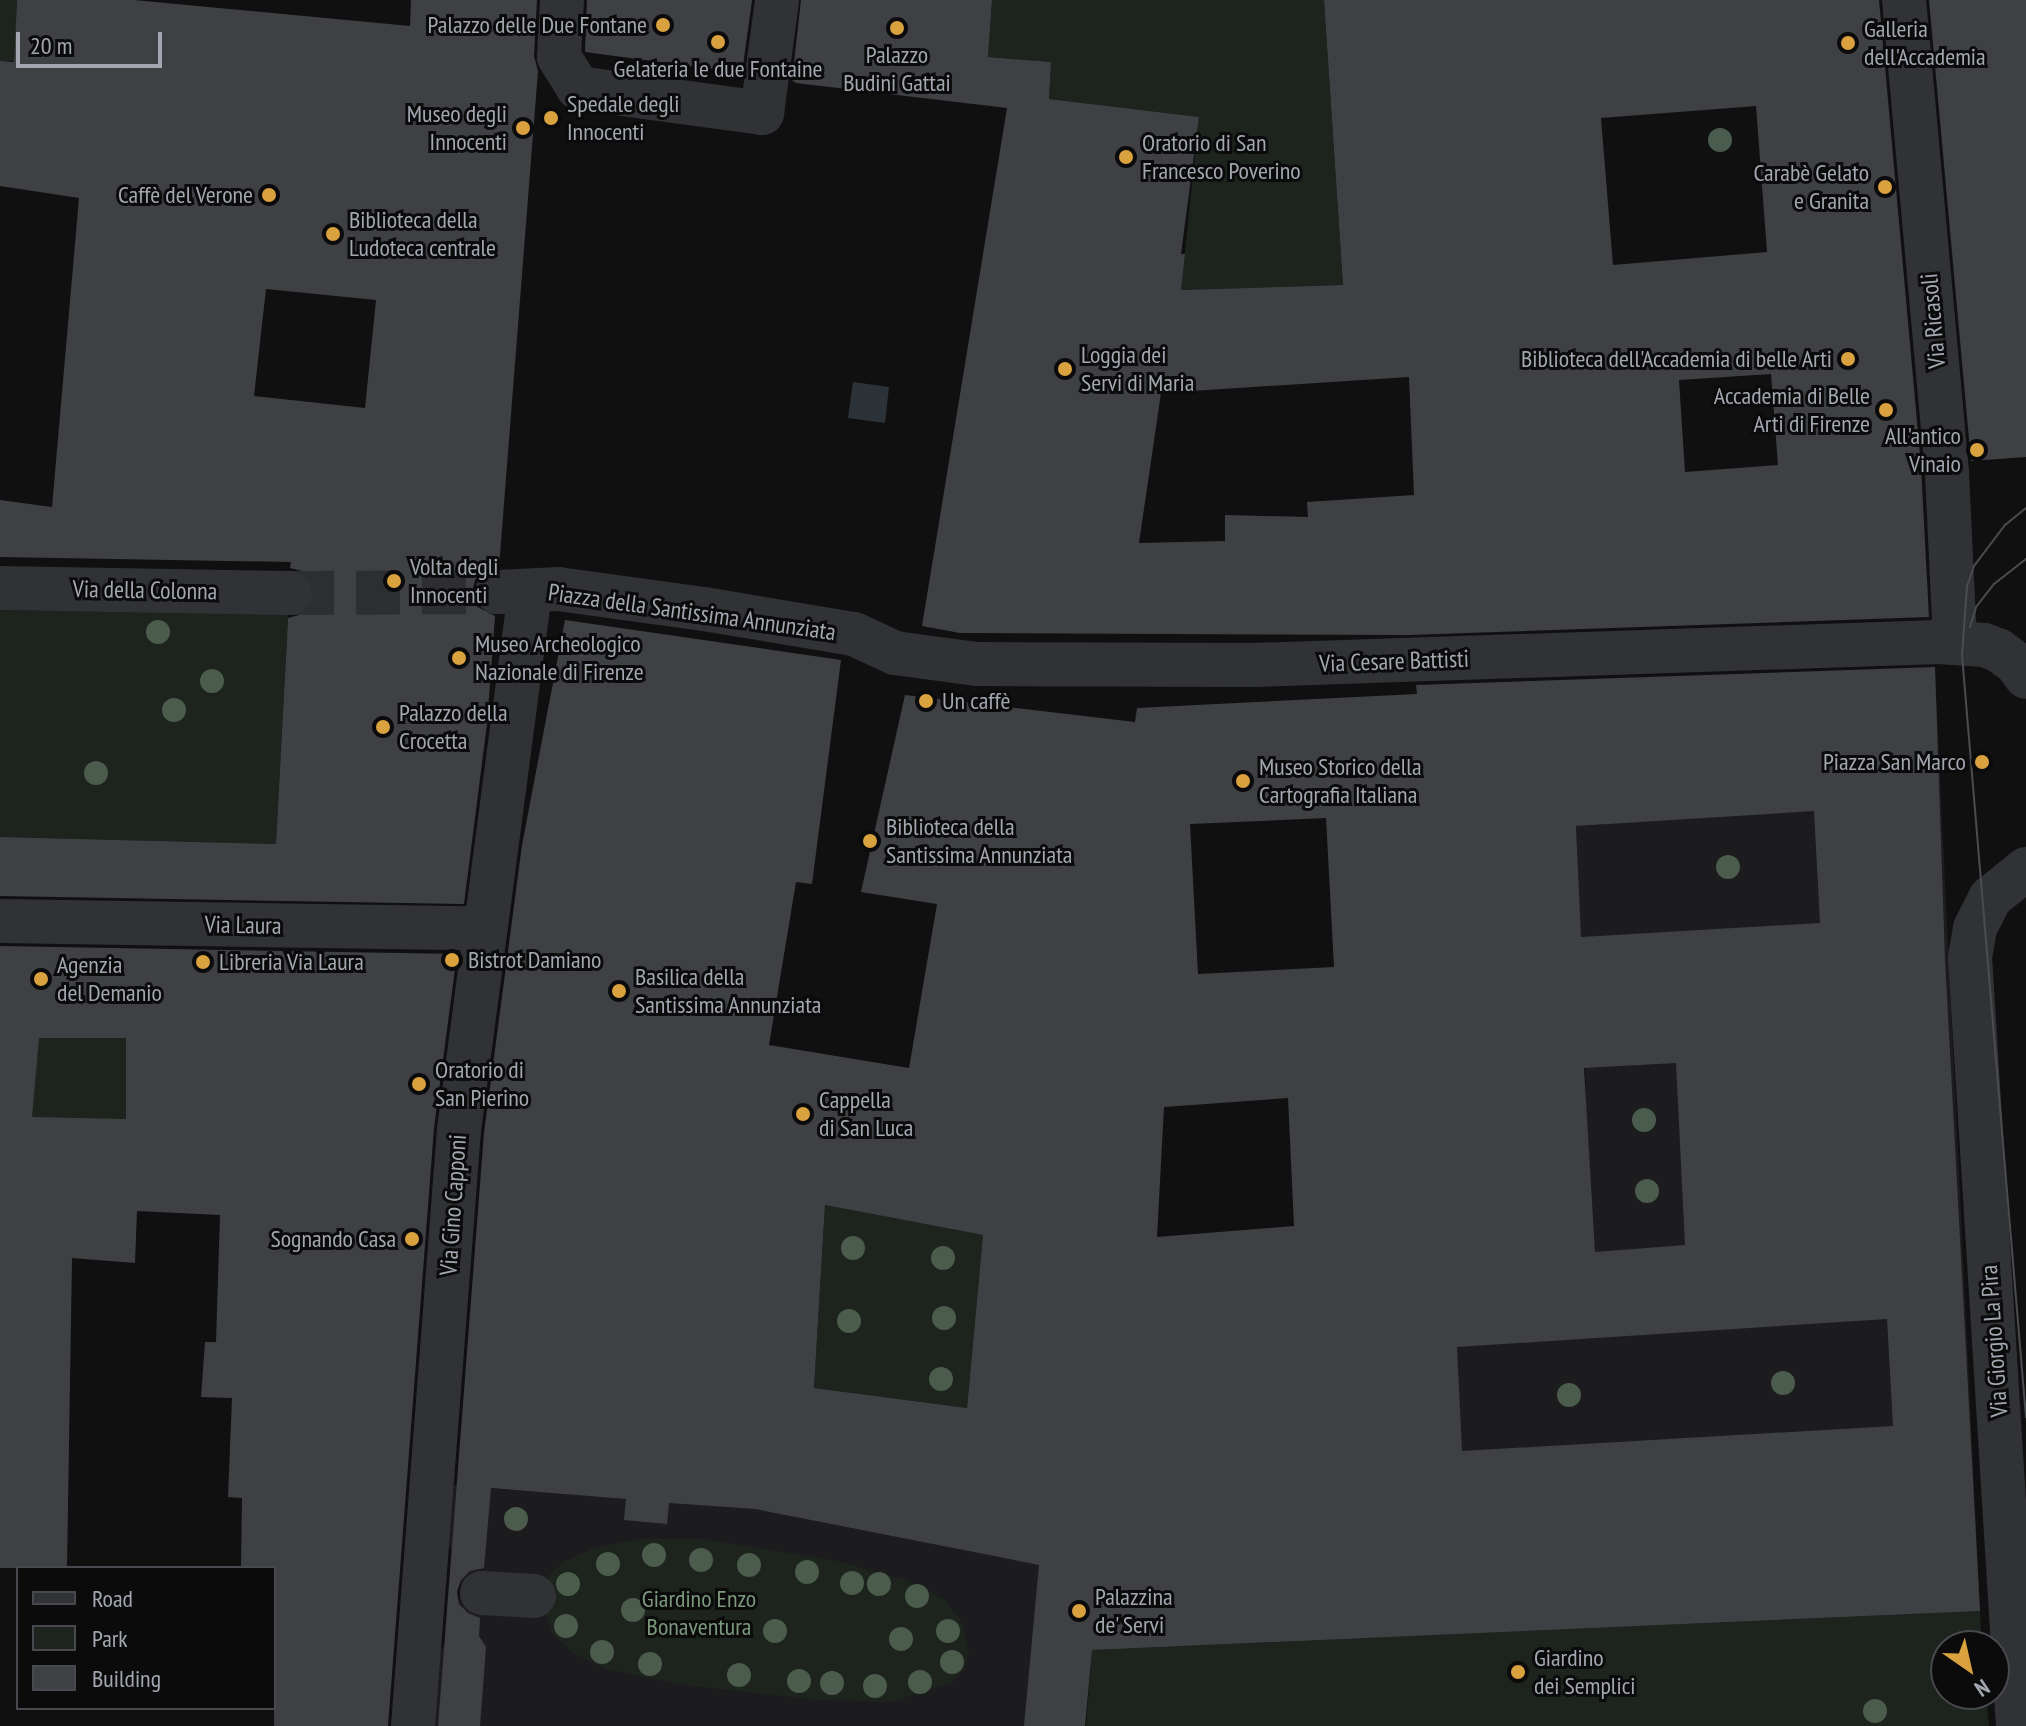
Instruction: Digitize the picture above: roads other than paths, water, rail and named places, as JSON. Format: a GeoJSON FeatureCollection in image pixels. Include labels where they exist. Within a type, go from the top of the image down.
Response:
{"type":"FeatureCollection","features":[{"type":"Feature","properties":{"kind":"street"},"geometry":{"type":"LineString","coordinates":[[562,0],[559,57],[578,88],[762,113],[777,0]]}},
{"type":"Feature","properties":{"kind":"street","name":"Via Ricasoli"},"geometry":{"type":"LineString","coordinates":[[1904,0],[1947,473],[1947,642]]}},
{"type":"Feature","properties":{"kind":"street","name":"Via della Colonna"},"geometry":{"type":"LineString","coordinates":[[0,588],[290,593]]}},
{"type":"Feature","properties":{"kind":"street","name":"Piazza della Santissima Annunziata"},"geometry":{"type":"LineString","coordinates":[[514,592],[558,589],[854,634]]}},
{"type":"Feature","properties":{"kind":"street","name":"Via Gino Capponi"},"geometry":{"type":"LineString","coordinates":[[413,1726],[456,1591],[459,1130],[485,929],[514,592]]}},
{"type":"Feature","properties":{"kind":"street","name":"Via Cesare Battisti"},"geometry":{"type":"LineString","coordinates":[[854,634],[895,653],[1016,665],[1253,665],[1947,642]]}},
{"type":"Feature","properties":{"kind":"street"},"geometry":{"type":"LineString","coordinates":[[1947,642],[1998,650],[2016,663],[2026,677]]}},
{"type":"Feature","properties":{"kind":"street","name":"Via Giorgio La Pira"},"geometry":{"type":"LineString","coordinates":[[2018,1726],[1970,957],[1983,908],[2008,881],[2026,869]]}},
{"type":"Feature","properties":{"kind":"street","name":"Via Laura"},"geometry":{"type":"LineString","coordinates":[[0,921],[485,929]]}},
{"type":"Feature","properties":{"kind":"street"},"geometry":{"type":"LineString","coordinates":[[456,1591],[534,1596]]}},
{"type":"Feature","properties":{"kind":"tunnel"},"geometry":{"type":"LineString","coordinates":[[290,593],[497,592]]}},
{"type":"Feature","properties":{"kind":"tram line"},"geometry":{"type":"LineString","coordinates":[[2026,508],[2005,525],[1974,566],[1967,586],[1962,655],[2026,1417]]}},
{"type":"Feature","properties":{"kind":"tram line"},"geometry":{"type":"LineString","coordinates":[[1970,627],[1976,607],[1994,584],[2026,559]]}},
{"type":"Feature","properties":{"kind":"place","name":"Palazzo delle Due Fontane"},"geometry":{"type":"Point","coordinates":[663,25]}},
{"type":"Feature","properties":{"kind":"place","name":"Palazzo Budini Gattai"},"geometry":{"type":"Point","coordinates":[897,28]}},
{"type":"Feature","properties":{"kind":"place","name":"Gelateria le due Fontaine"},"geometry":{"type":"Point","coordinates":[718,42]}},
{"type":"Feature","properties":{"kind":"place","name":"Galleria dell'Accademia"},"geometry":{"type":"Point","coordinates":[1848,43]}},
{"type":"Feature","properties":{"kind":"place","name":"Spedale degli Innocenti"},"geometry":{"type":"Point","coordinates":[551,118]}},
{"type":"Feature","properties":{"kind":"place","name":"Museo degli Innocenti"},"geometry":{"type":"Point","coordinates":[523,128]}},
{"type":"Feature","properties":{"kind":"place","name":"Oratorio di San Francesco Poverino"},"geometry":{"type":"Point","coordinates":[1126,157]}},
{"type":"Feature","properties":{"kind":"place","name":"Carabè Gelato e Granita"},"geometry":{"type":"Point","coordinates":[1885,187]}},
{"type":"Feature","properties":{"kind":"place","name":"Caffè del Verone"},"geometry":{"type":"Point","coordinates":[269,195]}},
{"type":"Feature","properties":{"kind":"place","name":"Biblioteca della Ludoteca centrale"},"geometry":{"type":"Point","coordinates":[333,234]}},
{"type":"Feature","properties":{"kind":"place","name":"Biblioteca dell'Accademia di belle Arti"},"geometry":{"type":"Point","coordinates":[1848,359]}},
{"type":"Feature","properties":{"kind":"place","name":"Loggia dei Servi di Maria"},"geometry":{"type":"Point","coordinates":[1065,369]}},
{"type":"Feature","properties":{"kind":"place","name":"Accademia di Belle Arti di Firenze"},"geometry":{"type":"Point","coordinates":[1886,410]}},
{"type":"Feature","properties":{"kind":"place","name":"All'antico Vinaio"},"geometry":{"type":"Point","coordinates":[1977,450]}},
{"type":"Feature","properties":{"kind":"place","name":"Volta degli Innocenti"},"geometry":{"type":"Point","coordinates":[394,581]}},
{"type":"Feature","properties":{"kind":"place","name":"Museo Archeologico Nazionale di Firenze"},"geometry":{"type":"Point","coordinates":[459,658]}},
{"type":"Feature","properties":{"kind":"place","name":"Un caffè"},"geometry":{"type":"Point","coordinates":[926,701]}},
{"type":"Feature","properties":{"kind":"place","name":"Palazzo della Crocetta"},"geometry":{"type":"Point","coordinates":[383,727]}},
{"type":"Feature","properties":{"kind":"place","name":"Piazza San Marco"},"geometry":{"type":"Point","coordinates":[1982,762]}},
{"type":"Feature","properties":{"kind":"place","name":"Museo Storico della Cartografia Italiana"},"geometry":{"type":"Point","coordinates":[1243,781]}},
{"type":"Feature","properties":{"kind":"place","name":"Biblioteca della Santissima Annunziata"},"geometry":{"type":"Point","coordinates":[870,841]}},
{"type":"Feature","properties":{"kind":"place","name":"Bistrot Damiano"},"geometry":{"type":"Point","coordinates":[452,960]}},
{"type":"Feature","properties":{"kind":"place","name":"Libreria Via Laura"},"geometry":{"type":"Point","coordinates":[203,962]}},
{"type":"Feature","properties":{"kind":"place","name":"Agenzia del Demanio"},"geometry":{"type":"Point","coordinates":[41,979]}},
{"type":"Feature","properties":{"kind":"place","name":"Basilica della Santissima Annunziata"},"geometry":{"type":"Point","coordinates":[619,991]}},
{"type":"Feature","properties":{"kind":"place","name":"Oratorio di San Pierino"},"geometry":{"type":"Point","coordinates":[419,1084]}},
{"type":"Feature","properties":{"kind":"place","name":"Cappella di San Luca"},"geometry":{"type":"Point","coordinates":[803,1114]}},
{"type":"Feature","properties":{"kind":"place","name":"Sognando Casa"},"geometry":{"type":"Point","coordinates":[412,1239]}},
{"type":"Feature","properties":{"kind":"place","name":"Palazzina de' Servi"},"geometry":{"type":"Point","coordinates":[1079,1611]}},
{"type":"Feature","properties":{"kind":"place","name":"Giardino dei Semplici"},"geometry":{"type":"Point","coordinates":[1518,1672]}},
{"type":"Feature","properties":{"kind":"park label","name":"Giardino Enzo Bonaventura"},"geometry":{"type":"Point","coordinates":[699,1613]}}]}
